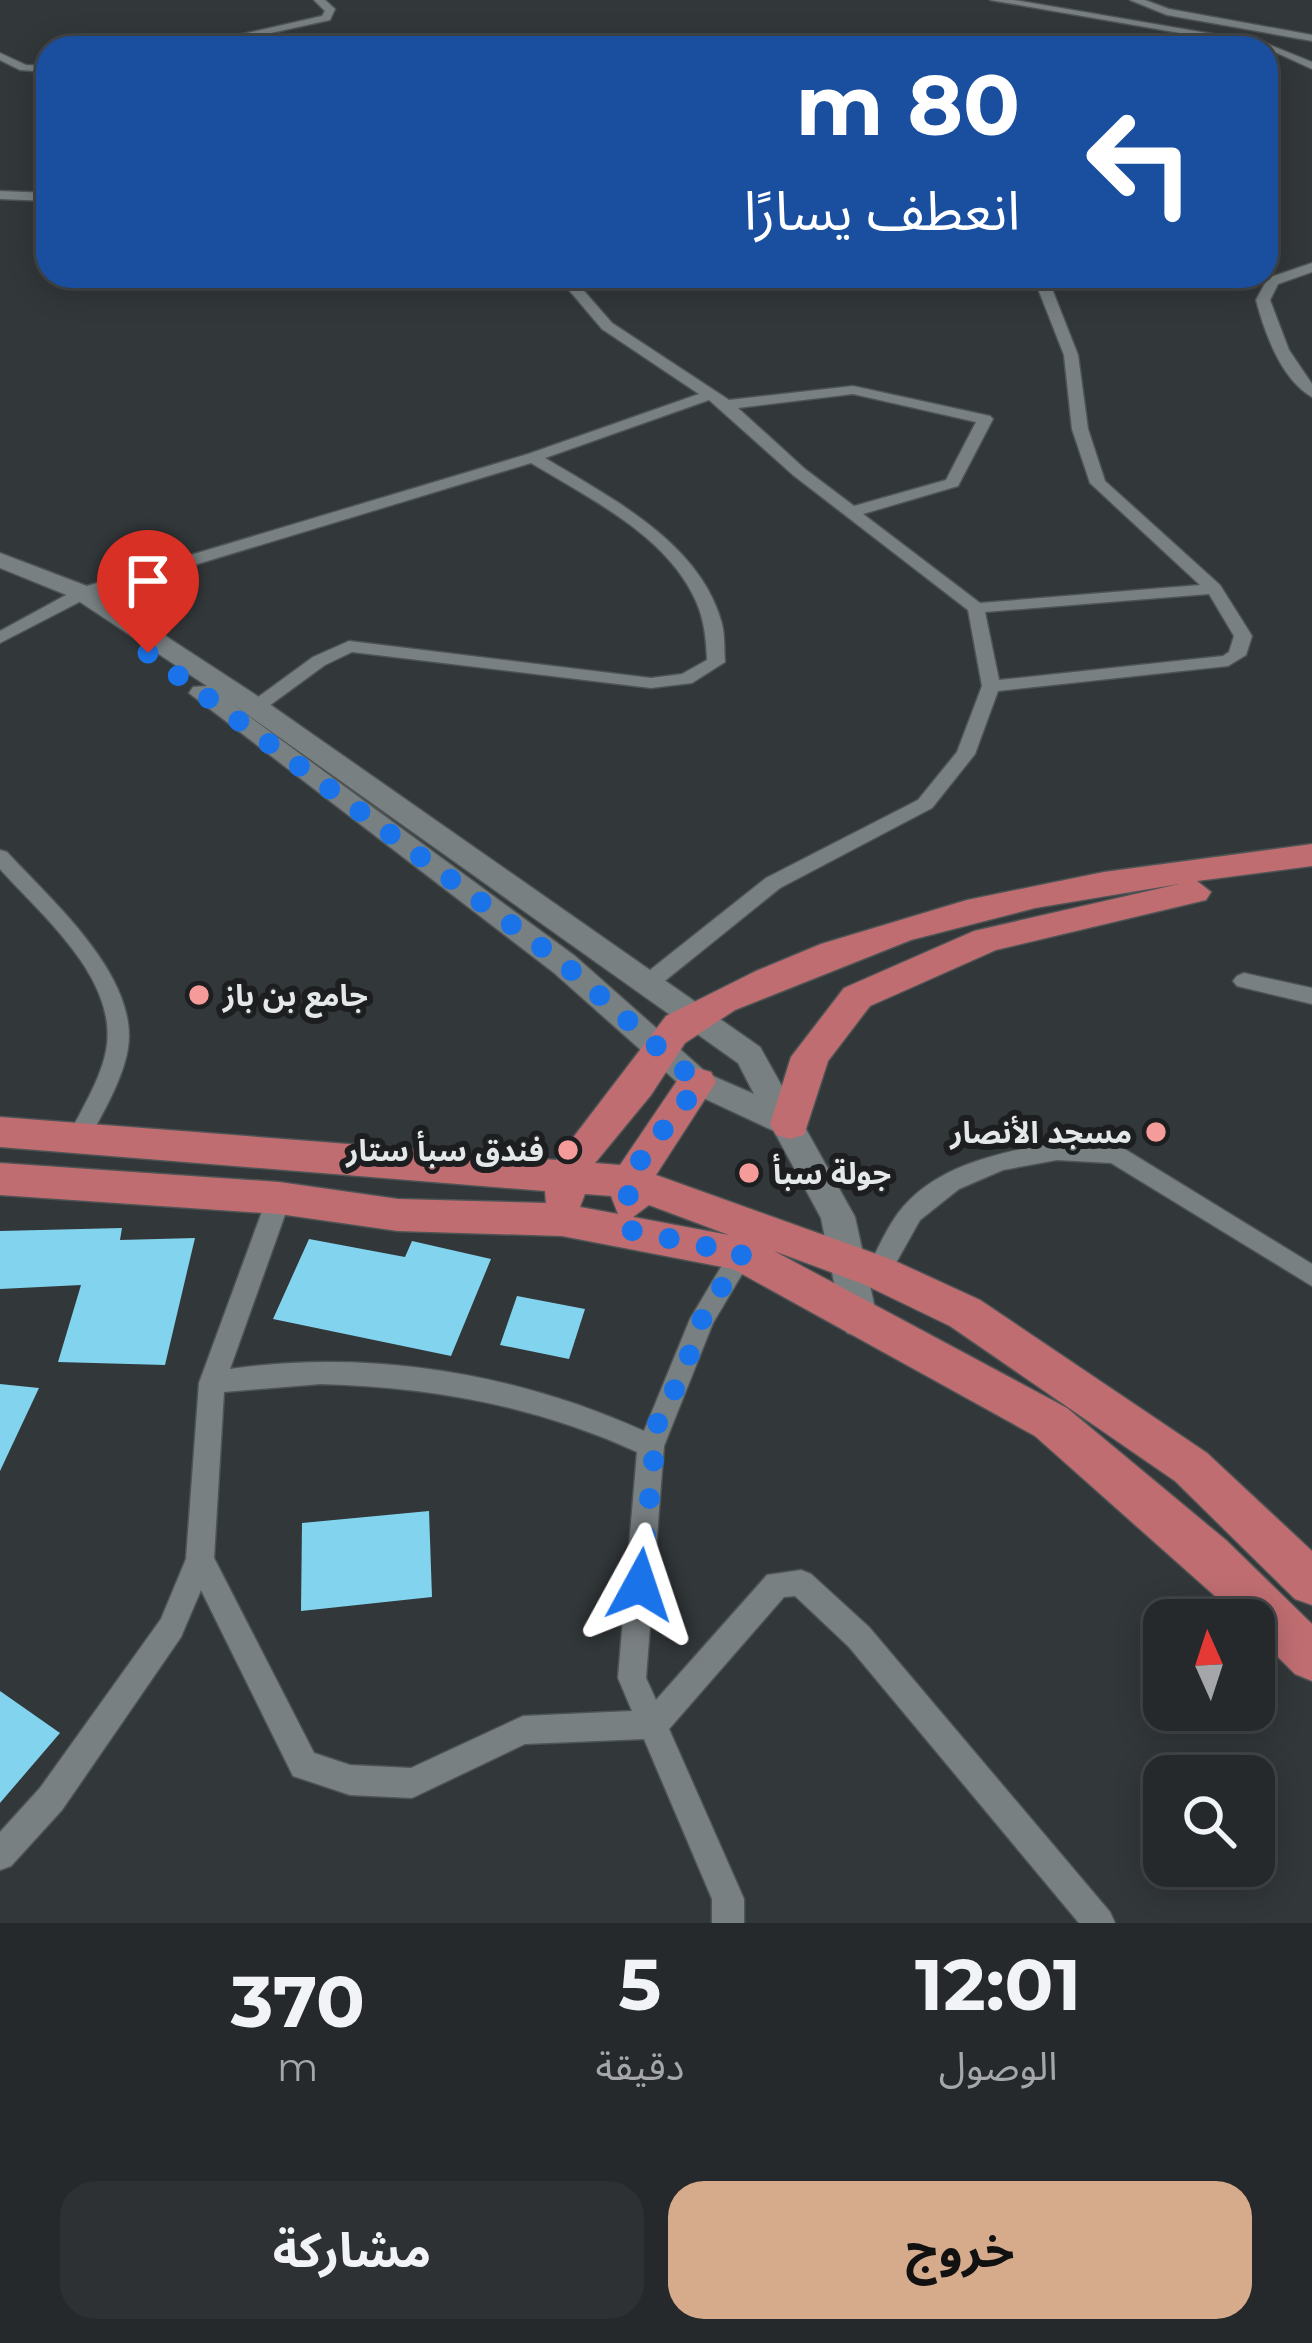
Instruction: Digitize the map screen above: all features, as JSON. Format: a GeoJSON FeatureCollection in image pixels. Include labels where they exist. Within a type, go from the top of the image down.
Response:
{"type":"FeatureCollection","features":[{"type":"Feature","properties":{"kind":"main road"},"geometry":{"type":"LineString","coordinates":[[0,560],[78,595],[256,706],[749,1054],[863,1267],[860,1322]]}},
{"type":"Feature","properties":{"kind":"main road"},"geometry":{"type":"LineString","coordinates":[[78,595],[564,964],[697,1082],[790,1124]]}},
{"type":"Feature","properties":{"kind":"main road"},"geometry":{"type":"LineString","coordinates":[[564,1199],[591,1136],[693,1015],[793,969],[950,915],[1118,878],[1312,855]]}},
{"type":"Feature","properties":{"kind":"main road"},"geometry":{"type":"LineString","coordinates":[[790,1124],[810,1057],[857,997],[987,940],[1167,896],[1312,877]]}},
{"type":"Feature","properties":{"kind":"main road"},"geometry":{"type":"LineString","coordinates":[[629,1230],[630,1181],[658,1136],[686,1106],[697,1082]]}},
{"type":"Feature","properties":{"kind":"main road"},"geometry":{"type":"LineString","coordinates":[[0,1132],[79,1137],[564,1199],[629,1230],[742,1254],[1051,1422],[1210,1556],[1312,1657]]}},
{"type":"Feature","properties":{"kind":"main road"},"geometry":{"type":"LineString","coordinates":[[0,1179],[279,1198],[398,1215],[564,1199],[630,1181],[863,1267],[964,1313],[1173,1455],[1312,1583]]}},
{"type":"Feature","properties":{"kind":"street"},"geometry":{"type":"LineString","coordinates":[[243,36],[326,18],[331,11],[319,0]]}},
{"type":"Feature","properties":{"kind":"street"},"geometry":{"type":"LineString","coordinates":[[995,0],[1096,22],[1195,36]]}},
{"type":"Feature","properties":{"kind":"street"},"geometry":{"type":"LineString","coordinates":[[1135,0],[1167,12],[1312,38]]}},
{"type":"Feature","properties":{"kind":"street"},"geometry":{"type":"LineString","coordinates":[[1278,52],[1312,66]]}},
{"type":"Feature","properties":{"kind":"street"},"geometry":{"type":"LineString","coordinates":[[0,56],[36,69]]}},
{"type":"Feature","properties":{"kind":"street"},"geometry":{"type":"LineString","coordinates":[[0,195],[36,196]]}},
{"type":"Feature","properties":{"kind":"street"},"geometry":{"type":"LineString","coordinates":[[1278,280],[1312,267]]}},
{"type":"Feature","properties":{"kind":"street"},"geometry":{"type":"LineString","coordinates":[[574,288],[607,326],[717,400],[976,608],[991,686],[966,754],[926,804],[772,884],[648,982]]}},
{"type":"Feature","properties":{"kind":"street"},"geometry":{"type":"LineString","coordinates":[[991,686],[1228,661],[1243,636],[1214,589],[1098,483],[1080,428],[1071,355],[1045,288]]}},
{"type":"Feature","properties":{"kind":"street"},"geometry":{"type":"LineString","coordinates":[[1270,288],[1263,300],[1271,329],[1295,375],[1312,393]]}},
{"type":"Feature","properties":{"kind":"street"},"geometry":{"type":"LineString","coordinates":[[0,638],[78,595],[717,400],[853,390],[986,419],[952,482],[851,512]]}},
{"type":"Feature","properties":{"kind":"street"},"geometry":{"type":"LineString","coordinates":[[256,706],[349,646],[651,683],[686,679],[716,662],[704,590],[684,566],[601,500],[533,457]]}},
{"type":"Feature","properties":{"kind":"street"},"geometry":{"type":"LineString","coordinates":[[976,608],[1214,589]]}},
{"type":"Feature","properties":{"kind":"street"},"geometry":{"type":"LineString","coordinates":[[3,865],[43,898],[119,1007],[118,1049],[79,1137]]}},
{"type":"Feature","properties":{"kind":"street"},"geometry":{"type":"LineString","coordinates":[[1244,981],[1312,996]]}},
{"type":"Feature","properties":{"kind":"street"},"geometry":{"type":"LineString","coordinates":[[863,1267],[912,1214],[951,1182],[1000,1162],[1057,1151],[1115,1154],[1312,1276]]}},
{"type":"Feature","properties":{"kind":"street"},"geometry":{"type":"LineString","coordinates":[[0,1856],[51,1799],[171,1628],[200,1559],[212,1384],[279,1198]]}},
{"type":"Feature","properties":{"kind":"street"},"geometry":{"type":"LineString","coordinates":[[728,1923],[728,1900],[632,1678],[651,1446],[702,1319],[742,1254]]}},
{"type":"Feature","properties":{"kind":"street"},"geometry":{"type":"LineString","coordinates":[[212,1384],[276,1375],[432,1382],[537,1400],[595,1417],[651,1446]]}},
{"type":"Feature","properties":{"kind":"street"},"geometry":{"type":"LineString","coordinates":[[200,1559],[304,1765],[350,1780],[412,1783],[523,1730],[654,1724],[777,1584],[801,1583],[859,1637],[1099,1923]]}},
{"type":"Feature","properties":{"kind":"building"},"geometry":{"type":"Polygon","coordinates":[[[122,1228],[120,1240],[195,1238],[165,1365],[58,1362],[81,1285],[0,1289],[0,1231],[122,1228]]]}},
{"type":"Feature","properties":{"kind":"building"},"geometry":{"type":"Polygon","coordinates":[[[309,1239],[405,1257],[412,1241],[491,1259],[451,1356],[273,1319],[309,1239]]]}},
{"type":"Feature","properties":{"kind":"building"},"geometry":{"type":"Polygon","coordinates":[[[517,1296],[585,1309],[569,1359],[500,1345],[517,1296]]]}},
{"type":"Feature","properties":{"kind":"building"},"geometry":{"type":"Polygon","coordinates":[[[0,1384],[39,1388],[0,1471],[0,1384]]]}},
{"type":"Feature","properties":{"kind":"building"},"geometry":{"type":"Polygon","coordinates":[[[429,1511],[432,1597],[301,1611],[302,1523],[429,1511]]]}},
{"type":"Feature","properties":{"kind":"building"},"geometry":{"type":"Polygon","coordinates":[[[0,1691],[60,1733],[0,1803],[0,1691]]]}},
{"type":"Feature","properties":{"kind":"place","name":"جامع بن باز"},"geometry":{"type":"Point","coordinates":[199,995]}},
{"type":"Feature","properties":{"kind":"place","name":"مسجد الأنصار"},"geometry":{"type":"Point","coordinates":[1156,1132]}},
{"type":"Feature","properties":{"kind":"place","name":"فندق سبأ ستار"},"geometry":{"type":"Point","coordinates":[568,1150]}},
{"type":"Feature","properties":{"kind":"place","name":"جولة سبأ"},"geometry":{"type":"Point","coordinates":[749,1173]}},
{"type":"Feature","properties":{"kind":"route"},"geometry":{"type":"LineString","coordinates":[[148,653],[564,964],[697,1082],[686,1106],[658,1136],[630,1181],[629,1230],[742,1254],[702,1319],[682,1376],[658,1420],[651,1446],[640,1585]]}}]}
